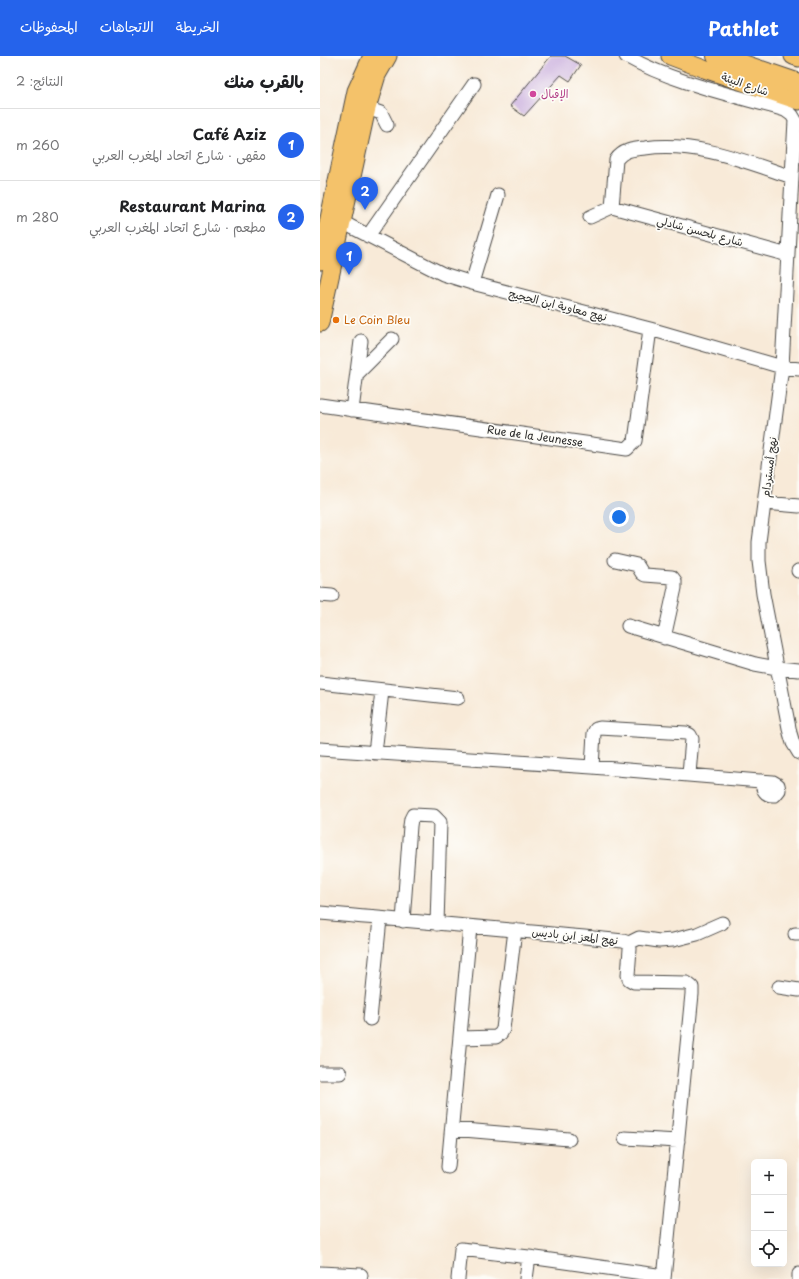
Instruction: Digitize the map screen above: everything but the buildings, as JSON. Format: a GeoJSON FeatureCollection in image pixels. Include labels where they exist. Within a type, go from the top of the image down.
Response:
{"type":"FeatureCollection","features":[{"type":"Feature","properties":{"kind":"highway"},"geometry":{"type":"LineString","coordinates":[[717,56],[799,84]]}},
{"type":"Feature","properties":{"kind":"highway"},"geometry":{"type":"LineString","coordinates":[[759,56],[799,69]]}},
{"type":"Feature","properties":{"kind":"main road"},"geometry":{"type":"LineString","coordinates":[[320,261],[356,90],[372,56]]}},
{"type":"Feature","properties":{"kind":"main road"},"geometry":{"type":"LineString","coordinates":[[320,323],[367,108],[377,75],[388,56]]}},
{"type":"Feature","properties":{"kind":"main road","name":"شارع البيئة"},"geometry":{"type":"LineString","coordinates":[[670,56],[799,101]]}},
{"type":"Feature","properties":{"kind":"main road"},"geometry":{"type":"LineString","coordinates":[[792,56],[799,58]]}},
{"type":"Feature","properties":{"kind":"street","name":"نهج أمستردام"},"geometry":{"type":"LineString","coordinates":[[626,56],[645,67],[677,79],[785,110],[792,115],[795,120],[782,367],[759,542],[759,561],[777,668],[790,733],[793,743],[799,753]]}},
{"type":"Feature","properties":{"kind":"street"},"geometry":{"type":"LineString","coordinates":[[368,236],[474,84]]}},
{"type":"Feature","properties":{"kind":"street"},"geometry":{"type":"LineString","coordinates":[[367,108],[381,113],[387,125]]}},
{"type":"Feature","properties":{"kind":"street"},"geometry":{"type":"LineString","coordinates":[[590,217],[612,207],[616,160],[620,155],[630,150],[650,147],[676,146],[718,153],[792,177]]}},
{"type":"Feature","properties":{"kind":"street"},"geometry":{"type":"LineString","coordinates":[[472,284],[498,195]]}},
{"type":"Feature","properties":{"kind":"street","name":"شارع بلحسن شادلي"},"geometry":{"type":"LineString","coordinates":[[612,207],[788,255]]}},
{"type":"Feature","properties":{"kind":"street","name":"نهج معاوية ابن الحجيج"},"geometry":{"type":"LineString","coordinates":[[342,222],[443,274],[472,284],[650,329],[782,367],[799,369]]}},
{"type":"Feature","properties":{"kind":"street","name":"Rue de la Jeunesse"},"geometry":{"type":"LineString","coordinates":[[320,406],[627,449],[635,441],[650,329]]}},
{"type":"Feature","properties":{"kind":"street"},"geometry":{"type":"LineString","coordinates":[[357,374],[392,339]]}},
{"type":"Feature","properties":{"kind":"street"},"geometry":{"type":"LineString","coordinates":[[352,410],[362,341]]}},
{"type":"Feature","properties":{"kind":"street"},"geometry":{"type":"LineString","coordinates":[[765,503],[799,506]]}},
{"type":"Feature","properties":{"kind":"street"},"geometry":{"type":"LineString","coordinates":[[614,560],[637,565],[645,575],[672,577],[675,581],[675,588],[664,638]]}},
{"type":"Feature","properties":{"kind":"street"},"geometry":{"type":"LineString","coordinates":[[628,626],[755,664],[799,670]]}},
{"type":"Feature","properties":{"kind":"street"},"geometry":{"type":"LineString","coordinates":[[320,683],[382,691],[458,698]]}},
{"type":"Feature","properties":{"kind":"street"},"geometry":{"type":"LineString","coordinates":[[375,753],[382,691]]}},
{"type":"Feature","properties":{"kind":"street"},"geometry":{"type":"LineString","coordinates":[[592,767],[594,733],[596,729],[686,732],[692,739],[689,774]]}},
{"type":"Feature","properties":{"kind":"street"},"geometry":{"type":"LineString","coordinates":[[320,749],[689,774],[761,781]]}},
{"type":"Feature","properties":{"kind":"street"},"geometry":{"type":"LineString","coordinates":[[403,921],[410,826],[413,815],[418,814],[434,816],[440,822],[437,924]]}},
{"type":"Feature","properties":{"kind":"street","name":"نهج المعز ابن باديس"},"geometry":{"type":"LineString","coordinates":[[320,913],[624,941],[629,943],[628,975],[634,982],[687,983],[692,987],[664,1278]]}},
{"type":"Feature","properties":{"kind":"street"},"geometry":{"type":"LineString","coordinates":[[370,1019],[380,919]]}},
{"type":"Feature","properties":{"kind":"street"},"geometry":{"type":"LineString","coordinates":[[629,943],[639,938],[659,941],[678,939],[698,934],[722,923]]}},
{"type":"Feature","properties":{"kind":"street"},"geometry":{"type":"LineString","coordinates":[[448,1167],[470,927]]}},
{"type":"Feature","properties":{"kind":"street"},"geometry":{"type":"LineString","coordinates":[[460,1038],[496,1037],[501,1034],[515,930]]}},
{"type":"Feature","properties":{"kind":"street"},"geometry":{"type":"LineString","coordinates":[[779,988],[799,990]]}},
{"type":"Feature","properties":{"kind":"street"},"geometry":{"type":"LineString","coordinates":[[320,1073],[340,1073]]}},
{"type":"Feature","properties":{"kind":"street"},"geometry":{"type":"LineString","coordinates":[[452,1129],[569,1139]]}},
{"type":"Feature","properties":{"kind":"street"},"geometry":{"type":"LineString","coordinates":[[625,1138],[678,1141]]}},
{"type":"Feature","properties":{"kind":"street"},"geometry":{"type":"LineString","coordinates":[[458,1279],[461,1249],[529,1257],[664,1278]]}},
{"type":"Feature","properties":{"kind":"street"},"geometry":{"type":"LineString","coordinates":[[526,1279],[529,1257]]}},
{"type":"Feature","properties":{"kind":"street"},"geometry":{"type":"LineString","coordinates":[[320,1272],[361,1275]]}},
{"type":"Feature","properties":{"kind":"street"},"geometry":{"type":"LineString","coordinates":[[798,1279],[799,1274]]}},
{"type":"Feature","properties":{"kind":"place","name":"الإقبال"},"geometry":{"type":"Point","coordinates":[533,94]}},
{"type":"Feature","properties":{"kind":"place","name":"Restaurant Marina"},"geometry":{"type":"Point","coordinates":[365,210]}},
{"type":"Feature","properties":{"kind":"place","name":"Café Aziz"},"geometry":{"type":"Point","coordinates":[349,275]}},
{"type":"Feature","properties":{"kind":"place","name":"Le Coin Bleu"},"geometry":{"type":"Point","coordinates":[336,320]}}]}
